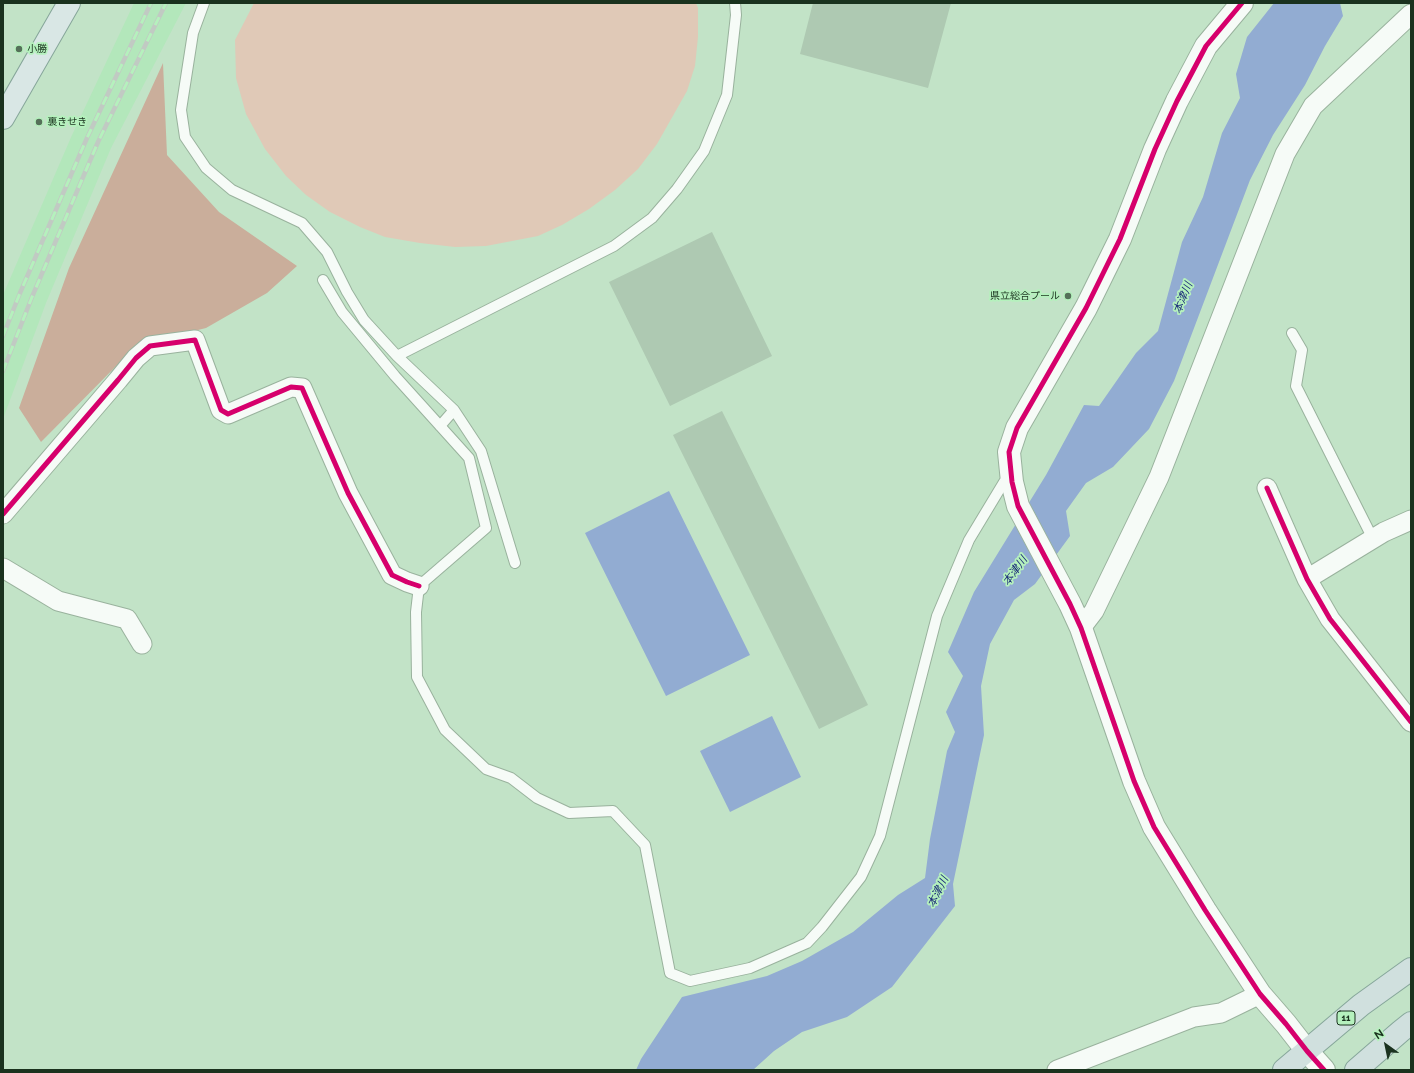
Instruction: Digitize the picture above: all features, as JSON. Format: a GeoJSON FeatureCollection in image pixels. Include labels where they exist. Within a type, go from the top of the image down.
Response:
{"type":"FeatureCollection","features":[{"type":"Feature","properties":{"kind":"highway","name":"11"},"geometry":{"type":"LineString","coordinates":[[1284,1070],[1361,1005],[1411,969]]}},
{"type":"Feature","properties":{"kind":"highway"},"geometry":{"type":"LineString","coordinates":[[1356,1070],[1411,1023]]}},
{"type":"Feature","properties":{"kind":"main road"},"geometry":{"type":"LineString","coordinates":[[3,118],[69,3]]}},
{"type":"Feature","properties":{"kind":"street"},"geometry":{"type":"LineString","coordinates":[[1242,3],[1206,46],[1177,101],[1155,149],[1120,239],[1086,308],[1017,428],[1009,452],[1012,482],[1018,506],[1070,604],[1081,628],[1134,781],[1154,827],[1205,910],[1260,994],[1324,1070]]}},
{"type":"Feature","properties":{"kind":"street"},"geometry":{"type":"LineString","coordinates":[[1081,628],[1094,611],[1159,477],[1285,154],[1313,106],[1411,14]]}},
{"type":"Feature","properties":{"kind":"street"},"geometry":{"type":"LineString","coordinates":[[3,514],[136,358],[150,346],[195,340],[221,410],[228,414],[291,387],[302,388],[348,493],[392,574],[407,582],[419,586]]}},
{"type":"Feature","properties":{"kind":"street"},"geometry":{"type":"LineString","coordinates":[[1267,488],[1307,579],[1330,619],[1411,722]]}},
{"type":"Feature","properties":{"kind":"street"},"geometry":{"type":"LineString","coordinates":[[1307,579],[1384,532],[1411,520]]}},
{"type":"Feature","properties":{"kind":"street"},"geometry":{"type":"LineString","coordinates":[[3,568],[58,602],[127,620],[142,644]]}},
{"type":"Feature","properties":{"kind":"street"},"geometry":{"type":"LineString","coordinates":[[1057,1070],[1194,1017],[1221,1013],[1260,994]]}},
{"type":"Feature","properties":{"kind":"lane"},"geometry":{"type":"LineString","coordinates":[[204,3],[193,33],[181,110],[185,137],[206,168],[232,190],[302,223],[327,252],[347,292],[364,320],[397,356],[454,410],[481,451],[515,563]]}},
{"type":"Feature","properties":{"kind":"lane"},"geometry":{"type":"LineString","coordinates":[[397,356],[614,246],[652,218],[677,189],[704,152],[727,95],[736,14],[735,3]]}},
{"type":"Feature","properties":{"kind":"lane"},"geometry":{"type":"LineString","coordinates":[[323,280],[342,312],[395,376],[469,458],[486,528],[419,586],[416,612],[417,677],[445,730],[486,769],[511,778],[537,798],[569,813],[613,811],[645,845],[670,974],[690,981],[750,968],[807,943],[822,927],[861,877],[880,836],[936,616],[969,540],[1004,482]]}},
{"type":"Feature","properties":{"kind":"lane"},"geometry":{"type":"LineString","coordinates":[[1292,333],[1302,350],[1296,386],[1373,539]]}},
{"type":"Feature","properties":{"kind":"lane"},"geometry":{"type":"LineString","coordinates":[[440,426],[454,410]]}},
{"type":"Feature","properties":{"kind":"shaded area"},"geometry":{"type":"Polygon","coordinates":[[[134,3],[186,3],[111,148],[46,303],[3,419],[3,295],[72,135],[134,3]]]}},
{"type":"Feature","properties":{"kind":"shaded area"},"geometry":{"type":"Polygon","coordinates":[[[254,3],[696,3],[698,8],[698,37],[695,66],[687,91],[657,144],[638,169],[615,190],[589,209],[562,225],[538,236],[486,246],[455,247],[420,243],[385,237],[360,227],[330,212],[306,195],[286,176],[265,149],[246,114],[236,78],[235,40],[254,3]]]}},
{"type":"Feature","properties":{"kind":"shaded area"},"geometry":{"type":"Polygon","coordinates":[[[163,63],[167,155],[219,212],[297,266],[267,293],[206,328],[137,345],[41,442],[19,408],[69,268],[163,63]]]}},
{"type":"Feature","properties":{"kind":"water","name":"本津川"},"geometry":{"type":"Polygon","coordinates":[[[1274,3],[1340,3],[1343,16],[1325,46],[1305,85],[1273,135],[1250,180],[1174,381],[1149,429],[1113,467],[1086,483],[1066,511],[1070,536],[1035,584],[1014,600],[990,644],[981,686],[984,735],[953,884],[955,906],[892,987],[847,1017],[802,1032],[774,1051],[753,1070],[636,1070],[641,1059],[682,997],[767,976],[802,961],[853,932],[898,895],[925,878],[930,839],[947,751],[955,732],[946,712],[963,676],[948,652],[974,592],[1046,475],[1084,405],[1099,406],[1136,353],[1158,331],[1182,242],[1203,197],[1222,133],[1240,98],[1236,74],[1247,37],[1274,3]]]}},
{"type":"Feature","properties":{"kind":"water"},"geometry":{"type":"Polygon","coordinates":[[[669,491],[750,655],[666,696],[585,533],[669,491]]]}},
{"type":"Feature","properties":{"kind":"water"},"geometry":{"type":"Polygon","coordinates":[[[772,716],[801,777],[730,812],[700,751],[772,716]]]}},
{"type":"Feature","properties":{"kind":"building"},"geometry":{"type":"Polygon","coordinates":[[[813,3],[951,3],[928,88],[800,54],[813,3]]]}},
{"type":"Feature","properties":{"kind":"building"},"geometry":{"type":"Polygon","coordinates":[[[712,232],[772,356],[670,406],[609,282],[712,232]]]}},
{"type":"Feature","properties":{"kind":"building"},"geometry":{"type":"Polygon","coordinates":[[[722,411],[868,705],[819,729],[673,435],[722,411]]]}},
{"type":"Feature","properties":{"kind":"railway"},"geometry":{"type":"LineString","coordinates":[[3,336],[87,138],[151,3]]}},
{"type":"Feature","properties":{"kind":"railway"},"geometry":{"type":"LineString","coordinates":[[3,371],[32,297],[98,142],[166,3]]}},
{"type":"Feature","properties":{"kind":"cycle path"},"geometry":{"type":"LineString","coordinates":[[1242,3],[1206,46],[1177,101],[1155,149],[1120,239],[1086,308],[1017,428],[1009,452],[1012,482],[1018,506],[1070,604],[1081,628],[1134,781],[1154,827],[1205,910],[1260,994],[1324,1070]]}},
{"type":"Feature","properties":{"kind":"cycle path"},"geometry":{"type":"LineString","coordinates":[[3,514],[136,358],[150,346],[195,340],[221,410],[228,414],[291,387],[302,388],[348,493],[392,575],[419,586]]}},
{"type":"Feature","properties":{"kind":"cycle path"},"geometry":{"type":"LineString","coordinates":[[1267,488],[1307,579],[1330,619],[1411,722]]}},
{"type":"Feature","properties":{"kind":"place","name":"小勝"},"geometry":{"type":"Point","coordinates":[19,49]}},
{"type":"Feature","properties":{"kind":"place","name":"裏きせき"},"geometry":{"type":"Point","coordinates":[39,122]}},
{"type":"Feature","properties":{"kind":"place","name":"県立総合プール"},"geometry":{"type":"Point","coordinates":[1068,296]}}]}
